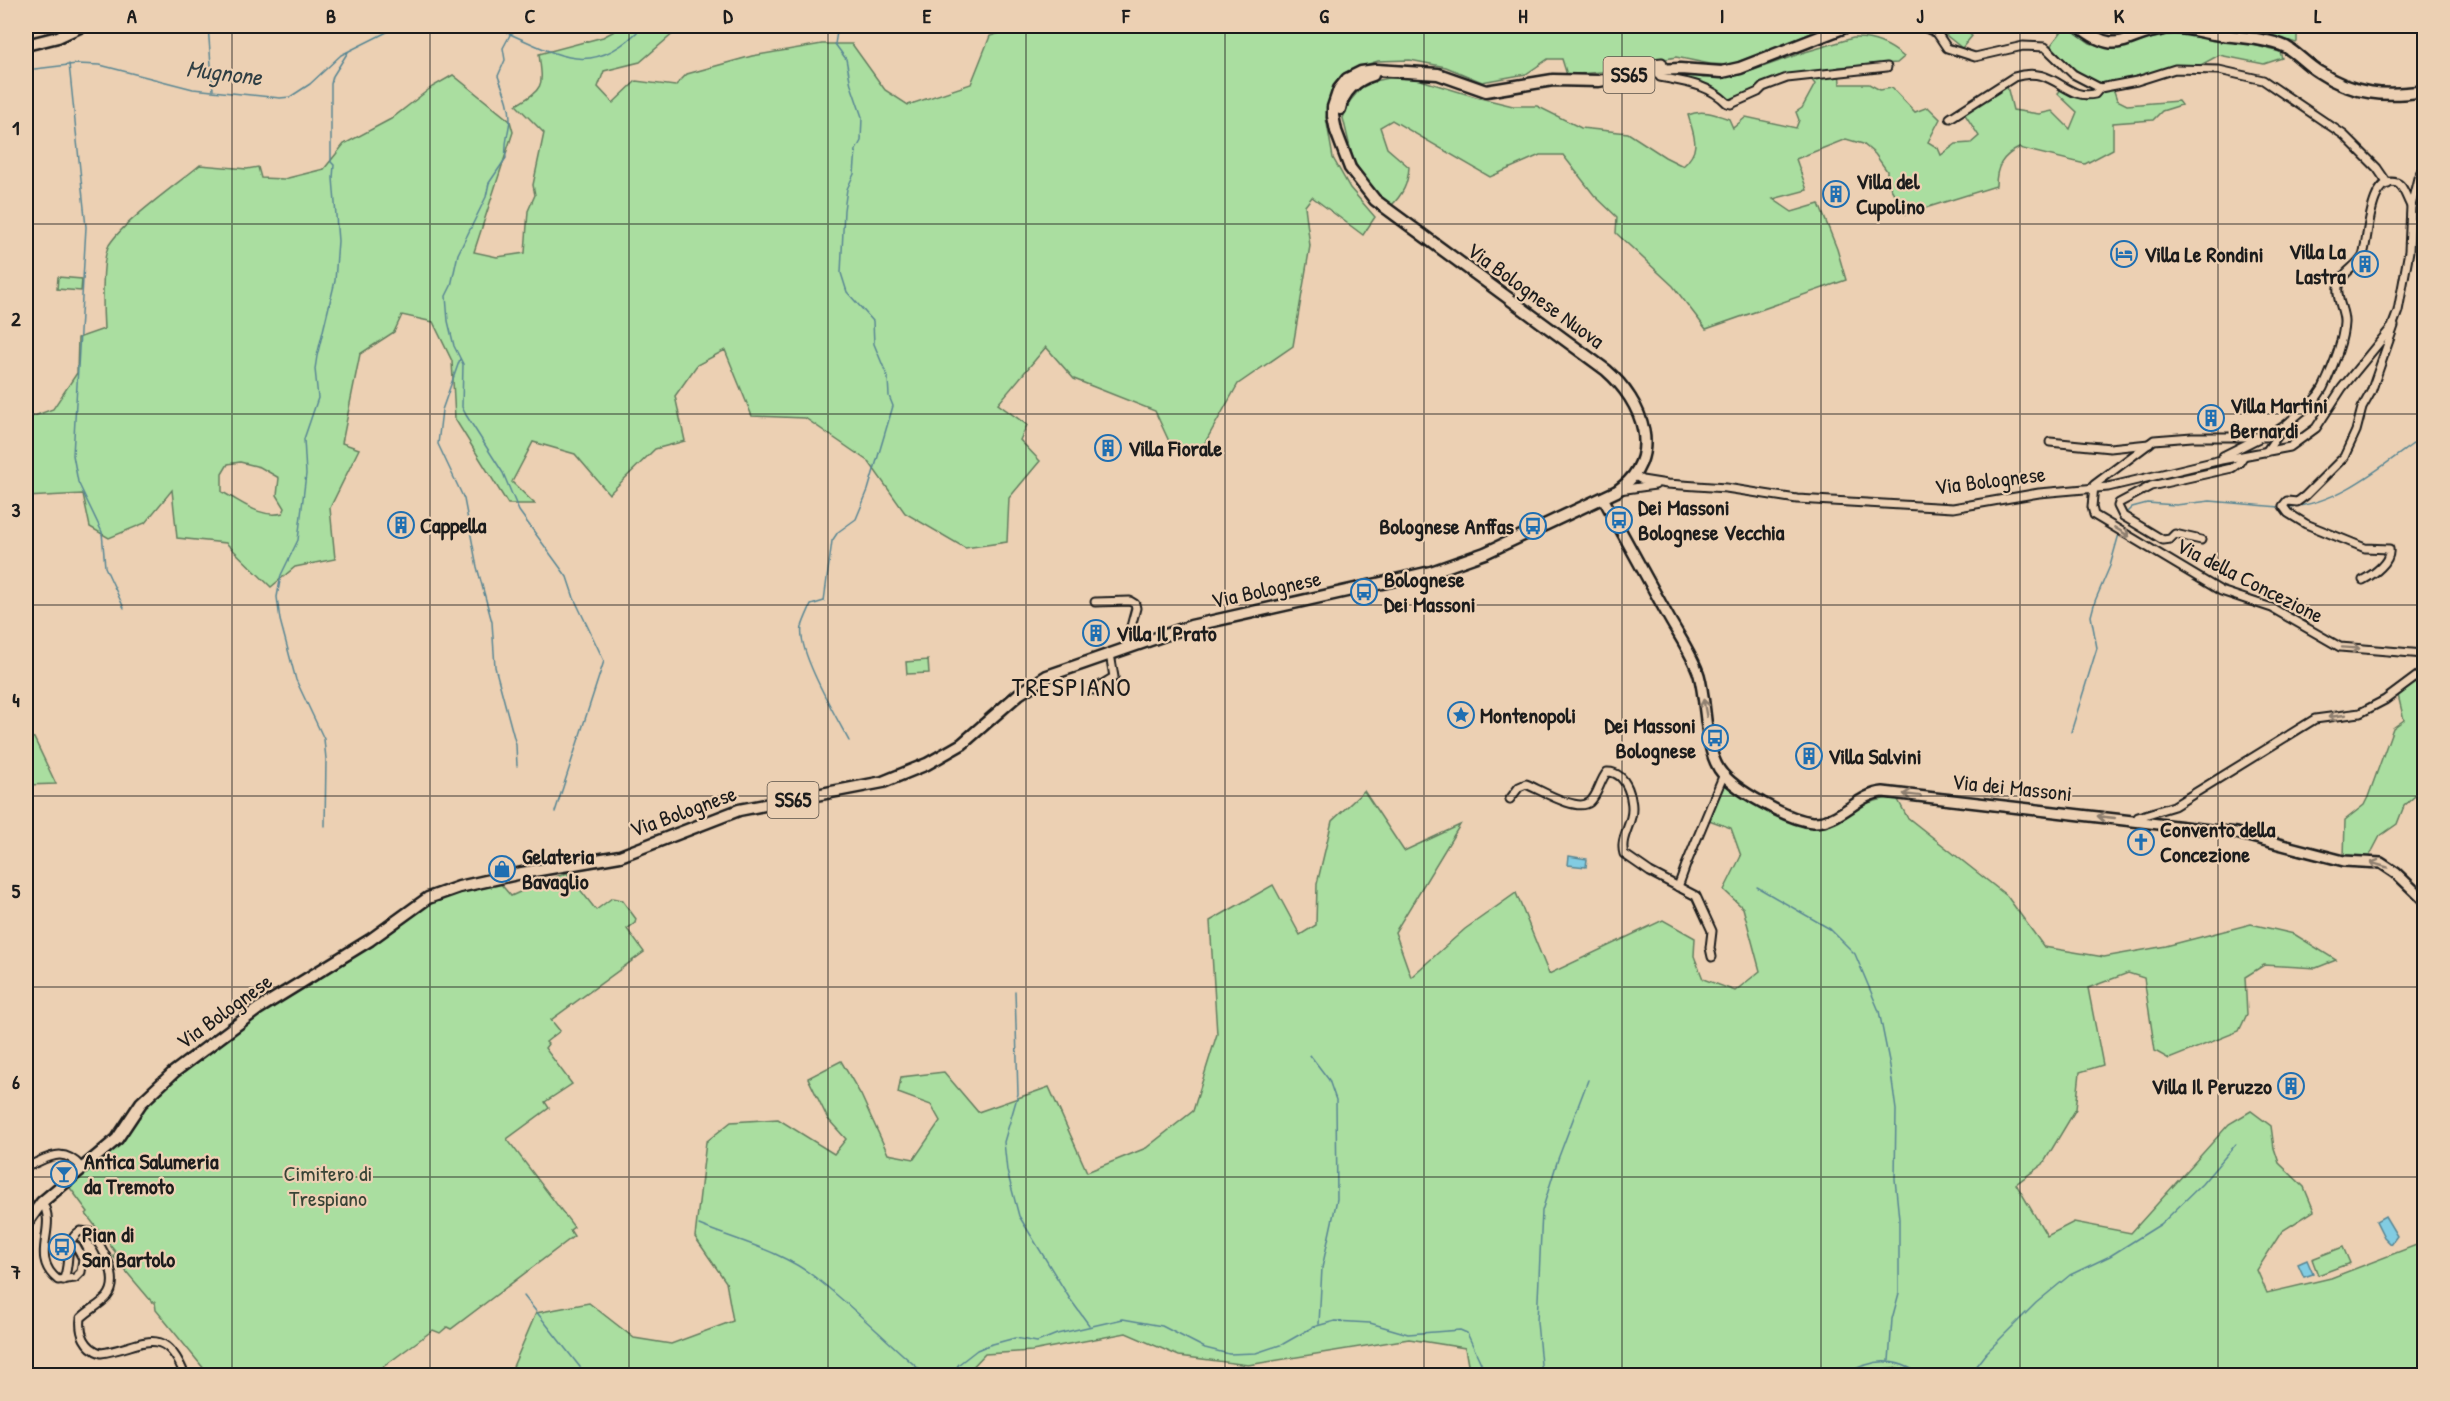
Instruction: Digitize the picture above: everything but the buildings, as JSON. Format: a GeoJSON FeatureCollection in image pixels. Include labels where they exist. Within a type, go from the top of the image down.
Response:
{"type":"FeatureCollection","features":[{"type":"Feature","properties":{"kind":"main road"},"geometry":{"type":"LineString","coordinates":[[26,45],[58,37],[82,26]]}},
{"type":"Feature","properties":{"kind":"main road","name":"Via Bolognese Nuova"},"geometry":{"type":"LineString","coordinates":[[1637,481],[1644,455],[1643,428],[1634,403],[1618,381],[1376,200],[1361,184],[1343,152],[1339,114],[1344,95],[1356,82],[1366,77],[1406,72],[1438,74],[1486,92],[1553,80],[1599,81],[1660,70],[1722,72],[1740,68],[1848,26]]}},
{"type":"Feature","properties":{"kind":"main road"},"geometry":{"type":"LineString","coordinates":[[2079,26],[2093,37],[2108,43],[2121,43],[2165,28],[2181,28],[2276,44],[2295,54],[2323,75],[2365,92],[2384,95],[2424,91]]}},
{"type":"Feature","properties":{"kind":"main road","name":"Via Bolognese"},"geometry":{"type":"LineString","coordinates":[[26,1224],[42,1202],[117,1139],[141,1103],[174,1072],[258,1009],[370,940],[428,898],[459,887],[522,873],[620,856],[739,810],[883,782],[927,764],[962,744],[1035,682],[1195,624],[1431,572],[1485,553],[1637,481]]}},
{"type":"Feature","properties":{"kind":"street"},"geometry":{"type":"LineString","coordinates":[[1921,26],[1938,33],[1947,48],[1975,57],[2023,46],[2045,47],[2073,74],[2100,88],[2137,81],[2175,69],[2219,70],[2263,80],[2344,135],[2370,160],[2388,184],[2400,185],[2411,206]]}},
{"type":"Feature","properties":{"kind":"street"},"geometry":{"type":"LineString","coordinates":[[1660,70],[1660,77],[1686,81],[1706,88],[1731,104],[1758,92],[1763,87],[1787,78],[1887,67]]}},
{"type":"Feature","properties":{"kind":"street"},"geometry":{"type":"LineString","coordinates":[[1950,118],[2014,76],[2026,73],[2039,73],[2082,95],[2095,94],[2100,88]]}},
{"type":"Feature","properties":{"kind":"street","name":"Via Bolognese"},"geometry":{"type":"LineString","coordinates":[[1637,481],[1726,488],[1797,499],[1953,508],[2039,493],[2093,489],[2290,447],[2316,428],[2342,388],[2391,327],[2398,311],[2409,251],[2411,206],[2418,178],[2424,166]]}},
{"type":"Feature","properties":{"kind":"street"},"geometry":{"type":"LineString","coordinates":[[2093,489],[2094,485],[2154,440],[2192,437],[2267,437],[2309,408],[2322,390],[2344,322],[2338,289],[2341,278],[2363,255],[2375,199],[2388,184]]}},
{"type":"Feature","properties":{"kind":"street","name":"Via Bolognese"},"geometry":{"type":"LineString","coordinates":[[2363,580],[2386,561],[2390,555],[2389,549],[2365,548],[2306,524],[2288,513],[2283,506],[2287,501],[2297,502],[2305,496],[2344,457],[2392,335],[2394,320]]}},
{"type":"Feature","properties":{"kind":"street"},"geometry":{"type":"LineString","coordinates":[[2266,452],[2289,423]]}},
{"type":"Feature","properties":{"kind":"street"},"geometry":{"type":"LineString","coordinates":[[2223,456],[2259,438]]}},
{"type":"Feature","properties":{"kind":"street"},"geometry":{"type":"LineString","coordinates":[[2050,442],[2110,448],[2150,444]]}},
{"type":"Feature","properties":{"kind":"street","name":"Via Bolognese"},"geometry":{"type":"LineString","coordinates":[[2201,540],[2175,534],[2170,539],[2163,540],[2123,516],[2118,506],[2119,503],[2151,486],[2232,468],[2243,457]]}},
{"type":"Feature","properties":{"kind":"street","name":"Via della Concezione"},"geometry":{"type":"LineString","coordinates":[[2093,489],[2094,515],[2221,591],[2272,608],[2340,647],[2424,654]]}},
{"type":"Feature","properties":{"kind":"street","name":"Via dei Massoni"},"geometry":{"type":"LineString","coordinates":[[1603,498],[1698,674],[1713,753],[1724,774],[1754,798],[1800,820],[1814,822],[1825,821],[1872,793],[1883,792],[2236,833],[2344,861],[2381,863],[2396,873],[2424,900]]}},
{"type":"Feature","properties":{"kind":"street"},"geometry":{"type":"LineString","coordinates":[[1095,602],[1130,601],[1135,604],[1125,649]]}},
{"type":"Feature","properties":{"kind":"street"},"geometry":{"type":"LineString","coordinates":[[1093,690],[1114,677],[1110,654]]}},
{"type":"Feature","properties":{"kind":"street"},"geometry":{"type":"LineString","coordinates":[[2136,820],[2138,817],[2174,806],[2315,719],[2360,713],[2385,700],[2424,671]]}},
{"type":"Feature","properties":{"kind":"street"},"geometry":{"type":"LineString","coordinates":[[1510,799],[1519,787],[1526,784],[1561,801],[1583,805],[1590,802],[1607,772],[1617,775],[1627,786],[1631,800],[1632,815],[1623,841],[1624,854],[1650,872],[1696,896],[1712,932],[1710,948],[1712,957]]}},
{"type":"Feature","properties":{"kind":"street"},"geometry":{"type":"LineString","coordinates":[[1678,887],[1724,774]]}},
{"type":"Feature","properties":{"kind":"street"},"geometry":{"type":"LineString","coordinates":[[26,1167],[48,1157],[64,1154],[82,1168]]}},
{"type":"Feature","properties":{"kind":"street"},"geometry":{"type":"LineString","coordinates":[[42,1202],[45,1206],[47,1223],[43,1258],[45,1266],[57,1280],[75,1278],[83,1267],[81,1253],[76,1246],[68,1248]]}},
{"type":"Feature","properties":{"kind":"street"},"geometry":{"type":"LineString","coordinates":[[63,1280],[68,1248],[76,1233],[90,1232],[96,1238],[112,1272],[113,1282],[108,1296],[81,1318],[80,1326],[88,1346],[93,1351],[101,1353],[153,1340],[164,1344],[174,1353],[185,1376]]}},
{"type":"Feature","properties":{"kind":"green space"},"geometry":{"type":"Polygon","coordinates":[[[624,26],[682,26],[640,62],[604,71],[598,87],[613,103],[636,81],[675,86],[687,74],[752,56],[822,44],[852,44],[885,90],[908,105],[971,84],[990,36],[1015,29],[1015,26],[1828,26],[1729,65],[1710,64],[1676,57],[1645,63],[1635,69],[1567,75],[1562,59],[1548,59],[1526,74],[1482,82],[1446,67],[1410,60],[1378,61],[1353,69],[1336,88],[1326,118],[1333,158],[1350,188],[1375,217],[1363,235],[1312,197],[1305,206],[1310,246],[1293,346],[1238,384],[1203,446],[1173,450],[1155,411],[1074,379],[1046,347],[998,404],[1027,425],[1020,440],[1040,461],[1009,498],[1007,542],[965,548],[905,513],[869,462],[805,418],[752,416],[725,350],[697,365],[675,396],[685,441],[655,449],[609,494],[575,454],[533,442],[512,482],[535,504],[508,504],[455,419],[452,361],[433,322],[402,315],[394,332],[360,354],[342,443],[359,449],[330,508],[335,559],[295,567],[271,587],[226,543],[177,538],[172,490],[145,523],[109,538],[90,527],[83,494],[26,497],[26,419],[53,409],[77,373],[78,338],[104,329],[106,252],[116,235],[151,204],[200,165],[247,169],[258,167],[261,178],[284,179],[324,169],[344,144],[391,119],[432,87],[453,75],[510,121],[513,132],[474,252],[497,257],[525,253],[528,211],[535,195],[533,185],[544,133],[516,105],[537,90],[540,85],[539,54],[603,37],[624,26]],[[240,462],[228,464],[222,474],[222,492],[266,514],[283,513],[285,508],[277,495],[279,478],[260,467],[240,462]]]}},
{"type":"Feature","properties":{"kind":"green space"},"geometry":{"type":"Polygon","coordinates":[[[1939,26],[1959,26],[1972,36],[1962,48],[1937,28],[1939,26]]]}},
{"type":"Feature","properties":{"kind":"green space"},"geometry":{"type":"Polygon","coordinates":[[[2066,26],[2090,43],[2106,48],[2177,33],[2253,45],[2280,52],[2282,58],[2264,64],[2219,55],[2199,66],[2181,66],[2106,83],[2098,82],[2076,70],[2051,45],[2066,26]]]}},
{"type":"Feature","properties":{"kind":"green space"},"geometry":{"type":"Polygon","coordinates":[[[2210,26],[2297,26],[2297,42],[2296,43],[2210,26]]]}},
{"type":"Feature","properties":{"kind":"green space"},"geometry":{"type":"Polygon","coordinates":[[[1853,38],[1880,42],[1893,48],[1904,57],[1897,63],[1839,67],[1840,84],[1869,84],[1880,90],[1892,88],[1915,112],[1928,107],[1940,119],[1928,142],[1938,148],[1941,155],[1956,144],[1971,143],[1979,136],[1964,113],[2007,86],[2013,110],[2039,114],[2052,111],[2070,129],[2077,112],[2058,94],[2060,90],[2086,100],[2113,88],[2117,100],[2127,105],[2178,101],[2181,105],[2162,111],[2153,120],[2113,123],[2113,149],[2085,164],[2019,148],[2001,163],[1996,186],[1906,214],[1887,182],[1887,171],[1875,154],[1863,144],[1846,139],[1796,159],[1807,190],[1773,199],[1792,212],[1819,204],[1837,249],[1846,280],[1706,329],[1673,286],[1616,233],[1617,217],[1594,195],[1563,155],[1540,155],[1490,177],[1392,120],[1380,127],[1387,148],[1409,167],[1404,188],[1391,206],[1369,185],[1353,160],[1343,118],[1350,101],[1361,88],[1375,81],[1389,78],[1414,78],[1513,106],[1537,106],[1581,128],[1628,133],[1683,166],[1695,148],[1688,115],[1703,112],[1719,115],[1729,119],[1733,128],[1746,117],[1796,128],[1799,120],[1796,112],[1802,108],[1815,84],[1805,72],[1784,77],[1732,102],[1696,82],[1663,75],[1684,72],[1703,78],[1737,76],[1853,38]]]}},
{"type":"Feature","properties":{"kind":"green space"},"geometry":{"type":"Polygon","coordinates":[[[58,277],[82,279],[81,291],[57,289],[58,277]]]}},
{"type":"Feature","properties":{"kind":"green space"},"geometry":{"type":"Polygon","coordinates":[[[928,660],[929,673],[907,674],[906,662],[928,660]]]}},
{"type":"Feature","properties":{"kind":"green space"},"geometry":{"type":"Polygon","coordinates":[[[2424,677],[2424,776],[2415,796],[2404,806],[2397,824],[2380,836],[2369,857],[2344,858],[2345,820],[2364,805],[2393,728],[2404,720],[2398,695],[2424,677]]]}},
{"type":"Feature","properties":{"kind":"green space"},"geometry":{"type":"Polygon","coordinates":[[[26,736],[34,738],[56,784],[26,785],[26,736]]]}},
{"type":"Feature","properties":{"kind":"green space"},"geometry":{"type":"Polygon","coordinates":[[[1725,779],[1757,805],[1822,827],[1867,803],[1896,796],[1907,817],[2007,896],[2044,947],[2104,957],[2166,946],[2251,924],[2294,934],[2336,960],[2316,968],[2264,965],[2245,977],[2247,1014],[2239,1031],[2169,1059],[2155,1051],[2144,978],[2128,973],[2088,988],[2103,1065],[2080,1072],[2076,1109],[2043,1164],[2016,1184],[2047,1236],[2074,1222],[2131,1233],[2229,1124],[2251,1111],[2271,1126],[2279,1163],[2304,1187],[2314,1211],[2282,1231],[2257,1270],[2267,1293],[2331,1278],[2424,1242],[2424,1375],[1907,1376],[1898,1368],[1857,1373],[1856,1376],[1470,1376],[1465,1348],[1409,1339],[1248,1365],[1179,1356],[1126,1333],[1032,1351],[985,1354],[965,1375],[509,1376],[536,1313],[589,1303],[634,1338],[671,1344],[733,1321],[726,1282],[695,1237],[706,1142],[731,1122],[778,1119],[834,1154],[846,1139],[828,1119],[808,1078],[841,1061],[861,1095],[888,1154],[914,1159],[940,1121],[931,1105],[898,1093],[901,1077],[944,1072],[978,1112],[1049,1087],[1087,1172],[1146,1148],[1193,1111],[1217,1034],[1210,921],[1273,885],[1300,935],[1316,925],[1317,884],[1332,821],[1364,791],[1404,851],[1460,825],[1395,932],[1411,977],[1465,929],[1516,893],[1549,974],[1663,920],[1695,938],[1694,956],[1703,979],[1735,991],[1760,971],[1743,908],[1724,890],[1741,856],[1731,828],[1709,820],[1725,779]]]}},
{"type":"Feature","properties":{"kind":"green space","name":"Cimitero di Trespiano"},"geometry":{"type":"Polygon","coordinates":[[[567,873],[596,910],[612,898],[622,900],[636,919],[635,923],[627,929],[644,952],[551,1020],[560,1031],[546,1042],[548,1044],[545,1048],[572,1084],[545,1102],[549,1108],[507,1139],[574,1227],[570,1230],[574,1236],[451,1329],[447,1327],[440,1333],[433,1330],[372,1375],[209,1375],[156,1310],[155,1302],[152,1302],[113,1256],[116,1253],[86,1214],[88,1212],[68,1185],[122,1140],[149,1102],[179,1073],[283,998],[429,902],[499,882],[511,896],[567,873]]]}},
{"type":"Feature","properties":{"kind":"green space"},"geometry":{"type":"Polygon","coordinates":[[[2343,1247],[2350,1263],[2318,1275],[2312,1259],[2343,1247]]]}},
{"type":"Feature","properties":{"kind":"water"},"geometry":{"type":"Polygon","coordinates":[[[1569,856],[1587,859],[1586,867],[1568,865],[1569,856]]]}},
{"type":"Feature","properties":{"kind":"water"},"geometry":{"type":"Polygon","coordinates":[[[2385,1216],[2397,1236],[2391,1244],[2384,1237],[2376,1221],[2385,1216]]]}},
{"type":"Feature","properties":{"kind":"water"},"geometry":{"type":"Polygon","coordinates":[[[2307,1260],[2313,1274],[2304,1277],[2298,1264],[2307,1260]]]}},
{"type":"Feature","properties":{"kind":"waterway"},"geometry":{"type":"LineString","coordinates":[[208,26],[213,90]]}},
{"type":"Feature","properties":{"kind":"waterway","name":"Mugnone"},"geometry":{"type":"LineString","coordinates":[[26,70],[77,64],[100,65],[193,89],[280,98],[290,97],[310,84],[341,55],[399,26]]}},
{"type":"Feature","properties":{"kind":"waterway","name":"Mugnone"},"geometry":{"type":"LineString","coordinates":[[491,26],[552,52],[570,57],[587,58],[605,54],[623,44],[643,26]]}},
{"type":"Feature","properties":{"kind":"waterway"},"geometry":{"type":"LineString","coordinates":[[838,26],[835,44],[846,59],[851,85],[862,117],[861,141],[856,150],[854,174],[847,189],[844,210],[841,273],[847,292],[873,321],[874,344],[888,378],[889,396],[893,406],[868,490],[856,519],[838,532],[832,541],[824,601],[811,605],[802,627],[802,638],[812,668],[849,741]]}},
{"type":"Feature","properties":{"kind":"waterway"},"geometry":{"type":"LineString","coordinates":[[511,33],[503,48],[505,60],[498,76],[510,113],[506,158],[489,183],[486,197],[458,254],[451,286],[446,296],[448,321],[454,346],[463,364],[462,407],[503,473],[519,511],[567,577],[574,598],[604,661],[555,812]]}},
{"type":"Feature","properties":{"kind":"waterway"},"geometry":{"type":"LineString","coordinates":[[325,826],[324,739],[296,680],[280,620],[277,597],[281,575],[298,540],[306,474],[304,439],[318,398],[315,369],[335,281],[338,241],[334,165],[331,162],[331,84],[333,76],[348,52]]}},
{"type":"Feature","properties":{"kind":"waterway"},"geometry":{"type":"LineString","coordinates":[[69,64],[86,227],[73,455],[78,482],[102,532],[105,567],[124,608]]}},
{"type":"Feature","properties":{"kind":"waterway"},"geometry":{"type":"LineString","coordinates":[[460,359],[442,410],[438,444],[464,499],[477,567],[492,622],[495,667],[516,745],[517,766]]}},
{"type":"Feature","properties":{"kind":"waterway"},"geometry":{"type":"LineString","coordinates":[[2289,507],[2326,499],[2344,491],[2424,436]]}},
{"type":"Feature","properties":{"kind":"waterway"},"geometry":{"type":"LineString","coordinates":[[2126,513],[2132,507],[2147,503],[2176,505],[2210,501],[2279,507]]}},
{"type":"Feature","properties":{"kind":"waterway"},"geometry":{"type":"LineString","coordinates":[[2071,732],[2097,648],[2091,616],[2110,566],[2119,534]]}},
{"type":"Feature","properties":{"kind":"waterway"},"geometry":{"type":"LineString","coordinates":[[1757,887],[1830,929],[1855,954],[1879,1011],[1896,1110],[1895,1179],[1899,1219],[1899,1293],[1892,1319],[1889,1361]]}},
{"type":"Feature","properties":{"kind":"waterway"},"geometry":{"type":"LineString","coordinates":[[1015,991],[1018,1094],[1004,1142],[1007,1171],[1019,1216],[1070,1299],[1089,1325]]}},
{"type":"Feature","properties":{"kind":"waterway"},"geometry":{"type":"LineString","coordinates":[[1310,1055],[1329,1080],[1336,1100],[1337,1199],[1322,1268],[1319,1324]]}},
{"type":"Feature","properties":{"kind":"waterway"},"geometry":{"type":"LineString","coordinates":[[1542,1375],[1537,1322],[1542,1211],[1558,1159],[1588,1080]]}},
{"type":"Feature","properties":{"kind":"waterway"},"geometry":{"type":"LineString","coordinates":[[1968,1376],[1986,1353],[2036,1303],[2070,1275],[2110,1256],[2161,1224],[2202,1184],[2236,1144]]}},
{"type":"Feature","properties":{"kind":"waterway"},"geometry":{"type":"LineString","coordinates":[[699,1225],[759,1247],[803,1269],[844,1301],[927,1376]]}},
{"type":"Feature","properties":{"kind":"waterway"},"geometry":{"type":"LineString","coordinates":[[524,1296],[587,1376]]}},
{"type":"Feature","properties":{"kind":"waterway"},"geometry":{"type":"LineString","coordinates":[[951,1376],[959,1364],[977,1350],[989,1345],[1015,1338],[1037,1342],[1057,1334],[1123,1319],[1162,1326],[1205,1348],[1229,1354],[1256,1353],[1283,1344],[1313,1327],[1335,1321],[1370,1323],[1408,1334],[1460,1330],[1467,1333],[1487,1376]]}},
{"type":"Feature","properties":{"kind":"waterway"},"geometry":{"type":"LineString","coordinates":[[1835,1376],[1879,1362],[1900,1364],[1923,1376]]}},
{"type":"Feature","properties":{"kind":"place","name":"Villa del Cupolino"},"geometry":{"type":"Point","coordinates":[1836,194]}},
{"type":"Feature","properties":{"kind":"place","name":"Villa Le Rondini"},"geometry":{"type":"Point","coordinates":[2124,254]}},
{"type":"Feature","properties":{"kind":"place","name":"Villa La Lastra"},"geometry":{"type":"Point","coordinates":[2365,264]}},
{"type":"Feature","properties":{"kind":"place","name":"Villa Martini Bernardi"},"geometry":{"type":"Point","coordinates":[2211,418]}},
{"type":"Feature","properties":{"kind":"place","name":"Villa Fiorale"},"geometry":{"type":"Point","coordinates":[1108,448]}},
{"type":"Feature","properties":{"kind":"place","name":"Dei Massoni Bolognese Vecchia"},"geometry":{"type":"Point","coordinates":[1619,520]}},
{"type":"Feature","properties":{"kind":"place","name":"Cappella"},"geometry":{"type":"Point","coordinates":[401,525]}},
{"type":"Feature","properties":{"kind":"place","name":"Bolognese Anffas"},"geometry":{"type":"Point","coordinates":[1533,526]}},
{"type":"Feature","properties":{"kind":"place","name":"Bolognese Dei Massoni"},"geometry":{"type":"Point","coordinates":[1364,592]}},
{"type":"Feature","properties":{"kind":"place","name":"Villa Il Prato"},"geometry":{"type":"Point","coordinates":[1096,633]}},
{"type":"Feature","properties":{"kind":"place","name":"Montenopoli"},"geometry":{"type":"Point","coordinates":[1461,715]}},
{"type":"Feature","properties":{"kind":"place","name":"Dei Massoni Bolognese"},"geometry":{"type":"Point","coordinates":[1715,738]}},
{"type":"Feature","properties":{"kind":"place","name":"Villa Salvini"},"geometry":{"type":"Point","coordinates":[1809,756]}},
{"type":"Feature","properties":{"kind":"place","name":"Convento della Concezione"},"geometry":{"type":"Point","coordinates":[2141,842]}},
{"type":"Feature","properties":{"kind":"place","name":"Gelateria Bavaglio"},"geometry":{"type":"Point","coordinates":[502,869]}},
{"type":"Feature","properties":{"kind":"place","name":"Villa Il Peruzzo"},"geometry":{"type":"Point","coordinates":[2291,1086]}},
{"type":"Feature","properties":{"kind":"place","name":"Antica Salumeria da Tremoto"},"geometry":{"type":"Point","coordinates":[64,1174]}},
{"type":"Feature","properties":{"kind":"place","name":"Pian di San Bartolo"},"geometry":{"type":"Point","coordinates":[62,1247]}},
{"type":"Feature","properties":{"kind":"district","name":"TRESPIANO"},"geometry":{"type":"Point","coordinates":[1072,687]}}]}
